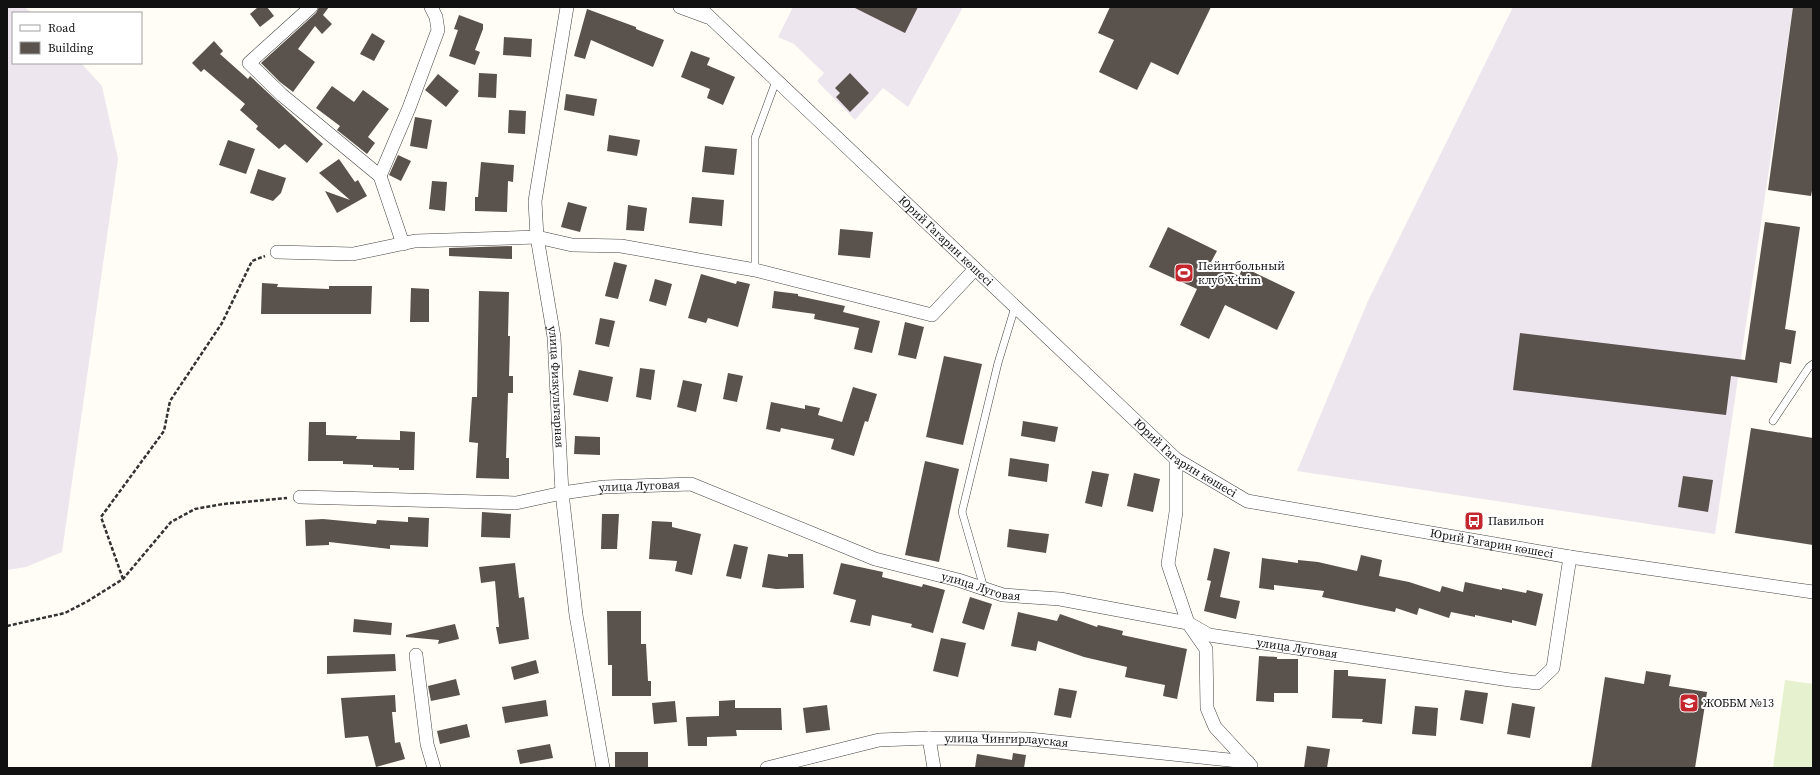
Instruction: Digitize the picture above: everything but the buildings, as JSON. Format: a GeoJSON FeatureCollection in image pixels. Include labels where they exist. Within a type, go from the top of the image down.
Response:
{"type":"FeatureCollection","features":[{"type":"Feature","properties":{"kind":"street"},"geometry":{"type":"LineString","coordinates":[[311,7],[249,63],[282,95],[380,176],[403,244]]}},
{"type":"Feature","properties":{"kind":"street"},"geometry":{"type":"LineString","coordinates":[[380,176],[409,108],[438,30],[436,17],[431,7]]}},
{"type":"Feature","properties":{"kind":"street","name":"улица Физкультарная"},"geometry":{"type":"LineString","coordinates":[[567,7],[536,201],[537,237],[554,337],[562,493],[576,615],[603,768]]}},
{"type":"Feature","properties":{"kind":"street","name":"Юрий Гагарин көшесі"},"geometry":{"type":"LineString","coordinates":[[680,7],[710,18]]}},
{"type":"Feature","properties":{"kind":"street","name":"Юрий Гагарин көшесі"},"geometry":{"type":"LineString","coordinates":[[699,7],[1176,459],[1247,501],[1570,557],[1813,592]]}},
{"type":"Feature","properties":{"kind":"street"},"geometry":{"type":"LineString","coordinates":[[277,252],[353,254],[415,241],[537,237],[572,245],[621,246],[755,270],[932,315],[975,269]]}},
{"type":"Feature","properties":{"kind":"street"},"geometry":{"type":"LineString","coordinates":[[1176,459],[1176,512],[1168,564],[1188,623],[1206,649],[1207,708],[1215,726],[1250,765]]}},
{"type":"Feature","properties":{"kind":"street","name":"улица Луговая"},"geometry":{"type":"LineString","coordinates":[[300,497],[516,503],[562,493],[604,487],[691,484],[875,559],[958,580],[1003,595],[1060,599],[1188,623],[1209,635],[1537,683],[1553,668],[1570,557]]}},
{"type":"Feature","properties":{"kind":"street"},"geometry":{"type":"LineString","coordinates":[[416,655],[427,744],[434,768]]}},
{"type":"Feature","properties":{"kind":"street"},"geometry":{"type":"LineString","coordinates":[[929,738],[934,768]]}},
{"type":"Feature","properties":{"kind":"street","name":"улица Чингирлауская"},"geometry":{"type":"LineString","coordinates":[[767,768],[879,740],[929,738],[1029,739],[1250,765]]}},
{"type":"Feature","properties":{"kind":"lane"},"geometry":{"type":"LineString","coordinates":[[755,270],[755,138],[776,81]]}},
{"type":"Feature","properties":{"kind":"lane"},"geometry":{"type":"LineString","coordinates":[[984,588],[962,512],[998,363],[1014,306]]}},
{"type":"Feature","properties":{"kind":"lane"},"geometry":{"type":"LineString","coordinates":[[1773,421],[1809,367],[1813,364]]}},
{"type":"Feature","properties":{"kind":"path"},"geometry":{"type":"LineString","coordinates":[[123,579],[101,517],[164,431],[170,401],[222,323],[252,261],[277,252]]}},
{"type":"Feature","properties":{"kind":"path"},"geometry":{"type":"LineString","coordinates":[[7,626],[65,613],[88,601],[123,579],[171,522],[195,509],[223,504],[300,497]]}},
{"type":"Feature","properties":{"kind":"shaded area"},"geometry":{"type":"Polygon","coordinates":[[[7,7],[24,7],[31,12],[12,12],[12,64],[82,64],[102,86],[118,159],[62,552],[26,567],[7,570],[7,7]]]}},
{"type":"Feature","properties":{"kind":"shaded area"},"geometry":{"type":"Polygon","coordinates":[[[793,7],[963,7],[908,107],[883,88],[855,120],[817,81],[824,73],[794,44],[778,37],[793,7]]]}},
{"type":"Feature","properties":{"kind":"shaded area"},"geometry":{"type":"Polygon","coordinates":[[[1513,7],[1793,7],[1715,534],[1297,471],[1368,301],[1513,7]]]}},
{"type":"Feature","properties":{"kind":"green space"},"geometry":{"type":"Polygon","coordinates":[[[1785,680],[1813,684],[1813,768],[1773,768],[1785,680]]]}},
{"type":"Feature","properties":{"kind":"place","name":"Пейнтбольный клуб X-trim"},"geometry":{"type":"Point","coordinates":[1184,273]}},
{"type":"Feature","properties":{"kind":"place","name":"Павильон"},"geometry":{"type":"Point","coordinates":[1474,521]}},
{"type":"Feature","properties":{"kind":"place","name":"ЖОББМ №13"},"geometry":{"type":"Point","coordinates":[1689,703]}}]}
